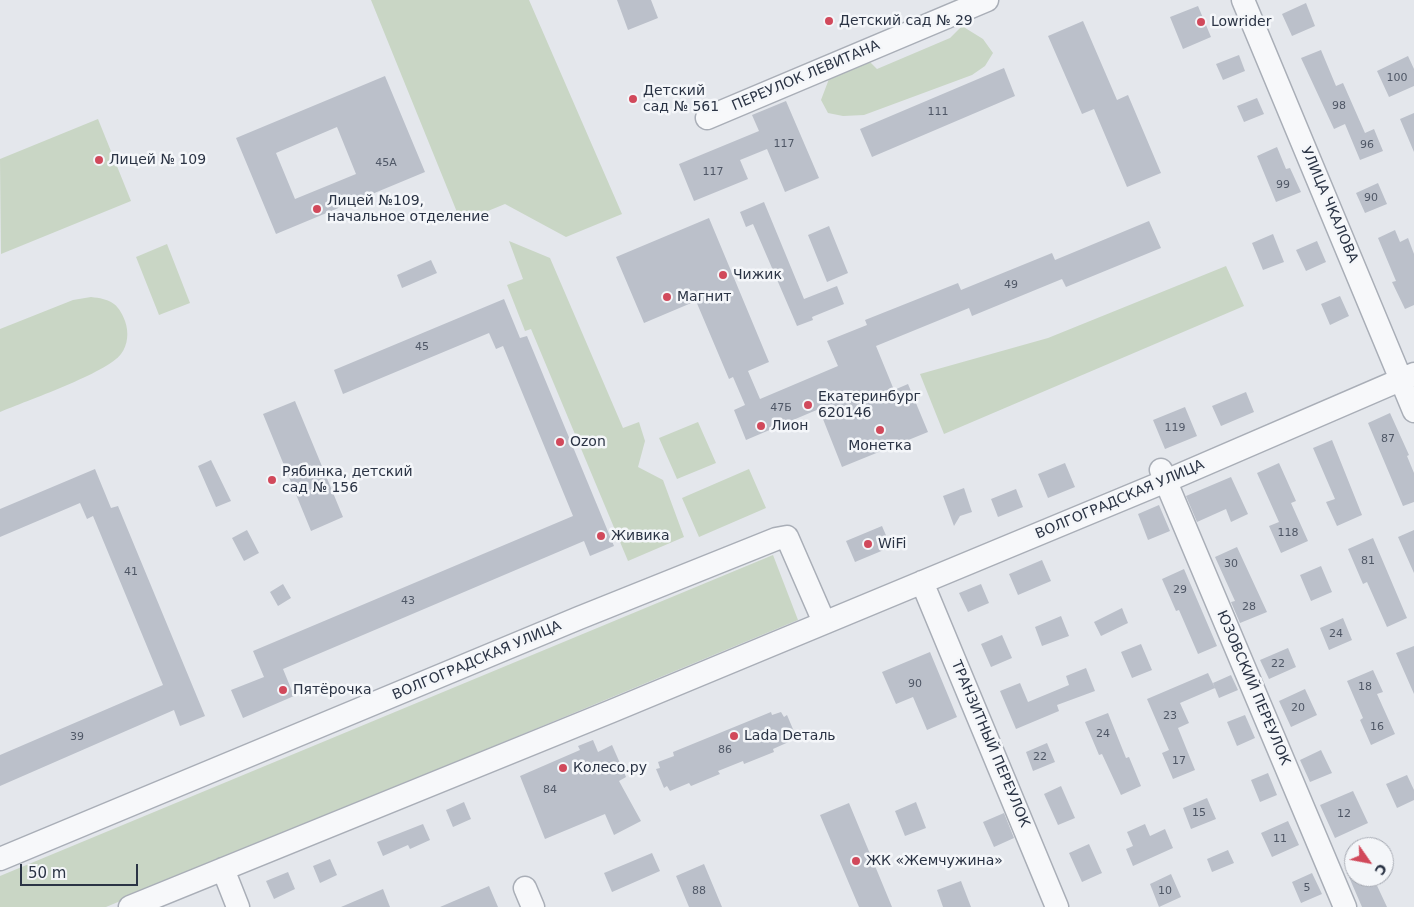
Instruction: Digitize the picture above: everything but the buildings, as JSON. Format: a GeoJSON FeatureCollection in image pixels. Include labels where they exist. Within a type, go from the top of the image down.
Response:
{"type":"FeatureCollection","features":[{"type":"Feature","properties":{"kind":"street","name":"ПЕРЕУЛОК ЛЕВИТАНА"},"geometry":{"type":"LineString","coordinates":[[707,118],[987,0]]}},
{"type":"Feature","properties":{"kind":"street","name":"УЛИЦА ЧКАЛОВА"},"geometry":{"type":"LineString","coordinates":[[1243,0],[1407,377],[1414,411]]}},
{"type":"Feature","properties":{"kind":"street","name":"ВОЛГОГРАДСКАЯ УЛИЦА"},"geometry":{"type":"LineString","coordinates":[[130,907],[612,711],[922,582],[1164,475],[1407,377]]}},
{"type":"Feature","properties":{"kind":"street","name":"ЮЗОВСКИЙ ПЕРЕУЛОК"},"geometry":{"type":"LineString","coordinates":[[1164,475],[1344,907]]}},
{"type":"Feature","properties":{"kind":"street","name":"ВОЛГОГРАДСКАЯ УЛИЦА"},"geometry":{"type":"LineString","coordinates":[[0,859],[606,607],[776,539],[787,537],[824,622]]}},
{"type":"Feature","properties":{"kind":"street","name":"ТРАНЗИТНЫЙ ПЕРЕУЛОК"},"geometry":{"type":"LineString","coordinates":[[922,582],[1057,907]]}},
{"type":"Feature","properties":{"kind":"street"},"geometry":{"type":"LineString","coordinates":[[223,869],[238,907]]}},
{"type":"Feature","properties":{"kind":"green space"},"geometry":{"type":"Polygon","coordinates":[[[371,0],[529,0],[622,214],[566,237],[505,204],[461,222],[371,0]]]}},
{"type":"Feature","properties":{"kind":"green space"},"geometry":{"type":"Polygon","coordinates":[[[962,26],[983,39],[993,53],[985,66],[972,75],[864,115],[843,116],[828,113],[821,100],[832,71],[866,58],[877,69],[950,38],[962,26]]]}},
{"type":"Feature","properties":{"kind":"green space"},"geometry":{"type":"Polygon","coordinates":[[[98,119],[131,201],[1,254],[0,159],[98,119]]]}},
{"type":"Feature","properties":{"kind":"green space"},"geometry":{"type":"Polygon","coordinates":[[[509,241],[550,258],[623,428],[639,422],[645,441],[638,467],[663,480],[684,537],[628,561],[531,329],[525,331],[507,285],[523,279],[509,241]]]}},
{"type":"Feature","properties":{"kind":"green space"},"geometry":{"type":"Polygon","coordinates":[[[167,244],[190,303],[159,315],[136,257],[167,244]]]}},
{"type":"Feature","properties":{"kind":"green space"},"geometry":{"type":"Polygon","coordinates":[[[1226,266],[1244,306],[944,434],[920,374],[1048,338],[1226,266]]]}},
{"type":"Feature","properties":{"kind":"green space"},"geometry":{"type":"Polygon","coordinates":[[[91,297],[108,300],[116,306],[122,315],[127,334],[125,347],[121,354],[100,370],[0,412],[0,329],[73,300],[91,297]]]}},
{"type":"Feature","properties":{"kind":"green space"},"geometry":{"type":"Polygon","coordinates":[[[698,422],[716,463],[677,479],[659,438],[698,422]]]}},
{"type":"Feature","properties":{"kind":"green space"},"geometry":{"type":"Polygon","coordinates":[[[749,469],[766,508],[699,537],[682,498],[749,469]]]}},
{"type":"Feature","properties":{"kind":"green space"},"geometry":{"type":"Polygon","coordinates":[[[773,555],[798,620],[106,907],[0,907],[0,876],[773,555]]]}},
{"type":"Feature","properties":{"kind":"place","name":"Детский сад № 29"},"geometry":{"type":"Point","coordinates":[829,21]}},
{"type":"Feature","properties":{"kind":"place","name":"Lowrider"},"geometry":{"type":"Point","coordinates":[1201,22]}},
{"type":"Feature","properties":{"kind":"place","name":"Детский сад № 561"},"geometry":{"type":"Point","coordinates":[633,99]}},
{"type":"Feature","properties":{"kind":"place","name":"Лицей № 109"},"geometry":{"type":"Point","coordinates":[99,160]}},
{"type":"Feature","properties":{"kind":"place","name":"Лицей №109, начальное отделение"},"geometry":{"type":"Point","coordinates":[317,209]}},
{"type":"Feature","properties":{"kind":"place","name":"Чижик"},"geometry":{"type":"Point","coordinates":[723,275]}},
{"type":"Feature","properties":{"kind":"place","name":"Магнит"},"geometry":{"type":"Point","coordinates":[667,297]}},
{"type":"Feature","properties":{"kind":"place","name":"Екатеринбург 620146"},"geometry":{"type":"Point","coordinates":[808,405]}},
{"type":"Feature","properties":{"kind":"place","name":"Лион"},"geometry":{"type":"Point","coordinates":[761,426]}},
{"type":"Feature","properties":{"kind":"place","name":"Монетка"},"geometry":{"type":"Point","coordinates":[880,430]}},
{"type":"Feature","properties":{"kind":"place","name":"Ozon"},"geometry":{"type":"Point","coordinates":[560,442]}},
{"type":"Feature","properties":{"kind":"place","name":"Рябинка, детский сад № 156"},"geometry":{"type":"Point","coordinates":[272,480]}},
{"type":"Feature","properties":{"kind":"place","name":"Живика"},"geometry":{"type":"Point","coordinates":[601,536]}},
{"type":"Feature","properties":{"kind":"place","name":"WiFi"},"geometry":{"type":"Point","coordinates":[868,544]}},
{"type":"Feature","properties":{"kind":"place","name":"Пятёрочка"},"geometry":{"type":"Point","coordinates":[283,690]}},
{"type":"Feature","properties":{"kind":"place","name":"Lada Dеталь"},"geometry":{"type":"Point","coordinates":[734,736]}},
{"type":"Feature","properties":{"kind":"place","name":"Колесо.ру"},"geometry":{"type":"Point","coordinates":[563,768]}},
{"type":"Feature","properties":{"kind":"place","name":"ЖК «Жемчужина»"},"geometry":{"type":"Point","coordinates":[856,861]}}]}
